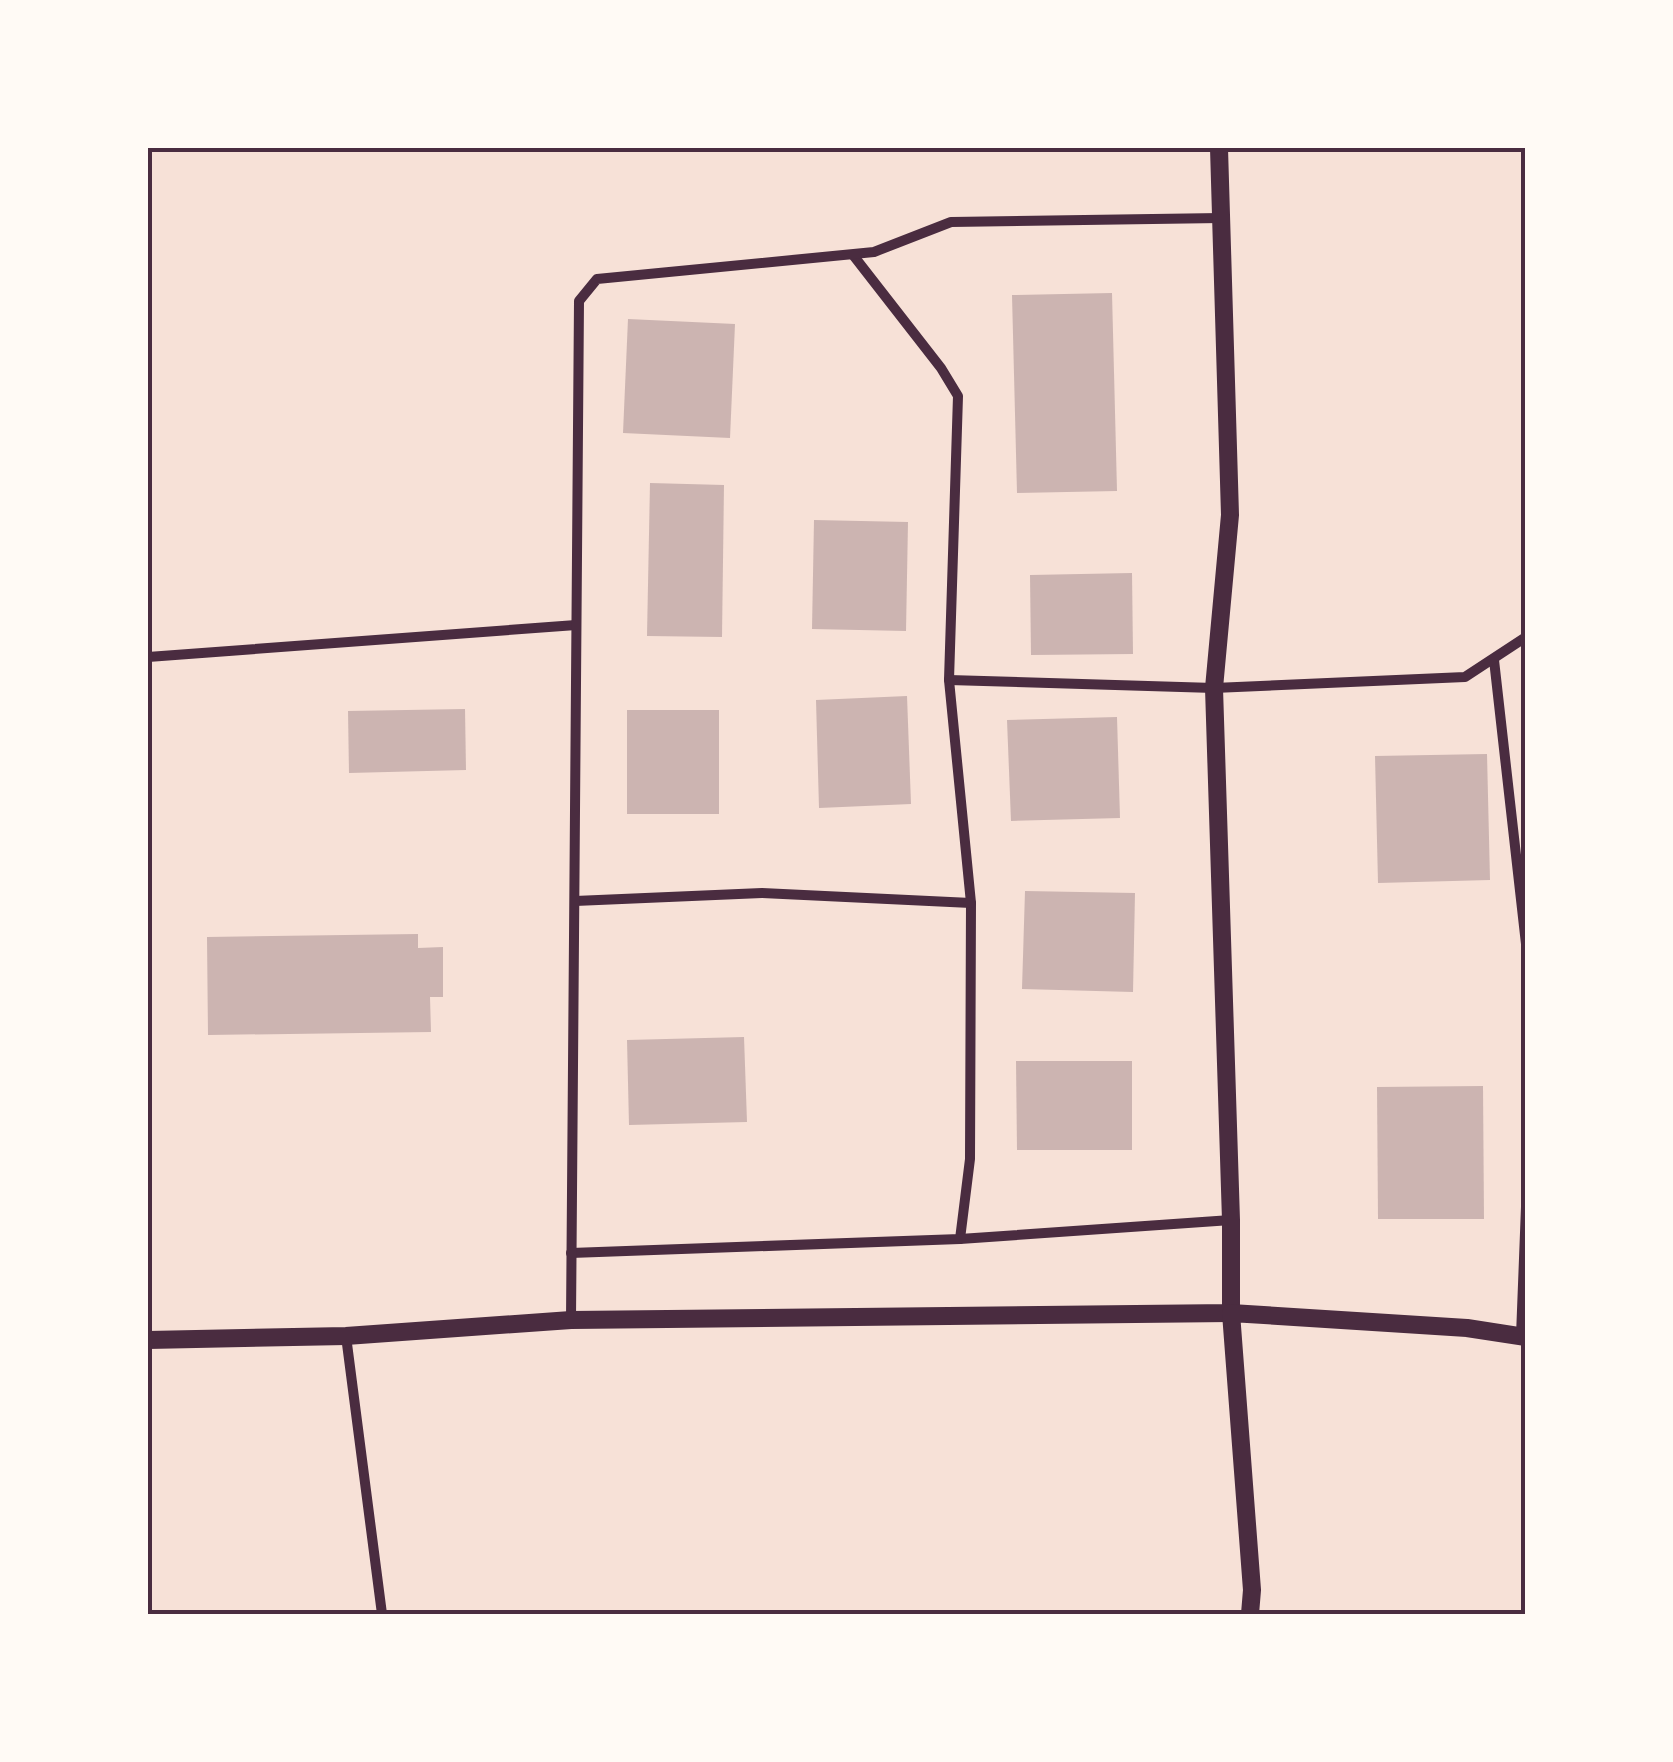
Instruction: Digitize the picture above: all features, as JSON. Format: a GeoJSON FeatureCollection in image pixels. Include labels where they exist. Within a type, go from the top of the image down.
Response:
{"type":"FeatureCollection","features":[{"type":"Feature","properties":{"kind":"street"},"geometry":{"type":"LineString","coordinates":[[1219,148],[1230,516],[1214,688],[1231,1313],[1252,1590],[1250,1614]]}},
{"type":"Feature","properties":{"kind":"street"},"geometry":{"type":"LineString","coordinates":[[570,1320],[579,301],[596,279],[874,252],[950,222],[1221,218]]}},
{"type":"Feature","properties":{"kind":"street"},"geometry":{"type":"LineString","coordinates":[[853,254],[958,396],[949,680],[971,903],[970,1159],[960,1239]]}},
{"type":"Feature","properties":{"kind":"street"},"geometry":{"type":"LineString","coordinates":[[148,657],[576,625]]}},
{"type":"Feature","properties":{"kind":"street"},"geometry":{"type":"LineString","coordinates":[[949,680],[1214,688],[1465,677],[1526,637]]}},
{"type":"Feature","properties":{"kind":"street"},"geometry":{"type":"LineString","coordinates":[[1494,660],[1526,944]]}},
{"type":"Feature","properties":{"kind":"street"},"geometry":{"type":"LineString","coordinates":[[574,900],[762,893],[971,903]]}},
{"type":"Feature","properties":{"kind":"street"},"geometry":{"type":"LineString","coordinates":[[148,1340],[346,1336],[570,1320],[1231,1313],[1334,1317],[1523,1336],[1526,1206]]}},
{"type":"Feature","properties":{"kind":"street"},"geometry":{"type":"LineString","coordinates":[[572,1253],[960,1239],[1231,1220]]}},
{"type":"Feature","properties":{"kind":"street"},"geometry":{"type":"LineString","coordinates":[[346,1336],[382,1614]]}},
{"type":"Feature","properties":{"kind":"building"},"geometry":{"type":"Polygon","coordinates":[[[1112,293],[1117,491],[1017,493],[1012,295],[1112,293]]]}},
{"type":"Feature","properties":{"kind":"building"},"geometry":{"type":"Polygon","coordinates":[[[628,319],[735,324],[730,438],[623,433],[628,319]]]}},
{"type":"Feature","properties":{"kind":"building"},"geometry":{"type":"Polygon","coordinates":[[[650,483],[724,485],[722,637],[647,636],[650,483]]]}},
{"type":"Feature","properties":{"kind":"building"},"geometry":{"type":"Polygon","coordinates":[[[814,520],[908,522],[906,631],[812,629],[814,520]]]}},
{"type":"Feature","properties":{"kind":"building"},"geometry":{"type":"Polygon","coordinates":[[[1132,573],[1133,654],[1031,655],[1030,575],[1132,573]]]}},
{"type":"Feature","properties":{"kind":"building"},"geometry":{"type":"Polygon","coordinates":[[[907,696],[911,804],[819,808],[816,700],[907,696]]]}},
{"type":"Feature","properties":{"kind":"building"},"geometry":{"type":"Polygon","coordinates":[[[465,709],[466,770],[349,773],[348,711],[465,709]]]}},
{"type":"Feature","properties":{"kind":"building"},"geometry":{"type":"Polygon","coordinates":[[[627,710],[719,710],[719,814],[627,814],[627,710]]]}},
{"type":"Feature","properties":{"kind":"building"},"geometry":{"type":"Polygon","coordinates":[[[1117,717],[1120,818],[1011,821],[1007,720],[1117,717]]]}},
{"type":"Feature","properties":{"kind":"building"},"geometry":{"type":"Polygon","coordinates":[[[1487,754],[1490,880],[1378,883],[1375,756],[1487,754]]]}},
{"type":"Feature","properties":{"kind":"building"},"geometry":{"type":"Polygon","coordinates":[[[1025,891],[1135,893],[1133,992],[1022,989],[1025,891]]]}},
{"type":"Feature","properties":{"kind":"building"},"geometry":{"type":"Polygon","coordinates":[[[418,934],[418,948],[443,947],[443,997],[430,997],[431,1032],[208,1035],[207,937],[418,934]]]}},
{"type":"Feature","properties":{"kind":"building"},"geometry":{"type":"Polygon","coordinates":[[[744,1037],[747,1122],[629,1125],[627,1040],[744,1037]]]}},
{"type":"Feature","properties":{"kind":"building"},"geometry":{"type":"Polygon","coordinates":[[[1016,1061],[1132,1061],[1132,1150],[1017,1150],[1016,1061]]]}},
{"type":"Feature","properties":{"kind":"building"},"geometry":{"type":"Polygon","coordinates":[[[1483,1086],[1484,1219],[1378,1219],[1377,1087],[1483,1086]]]}}]}
